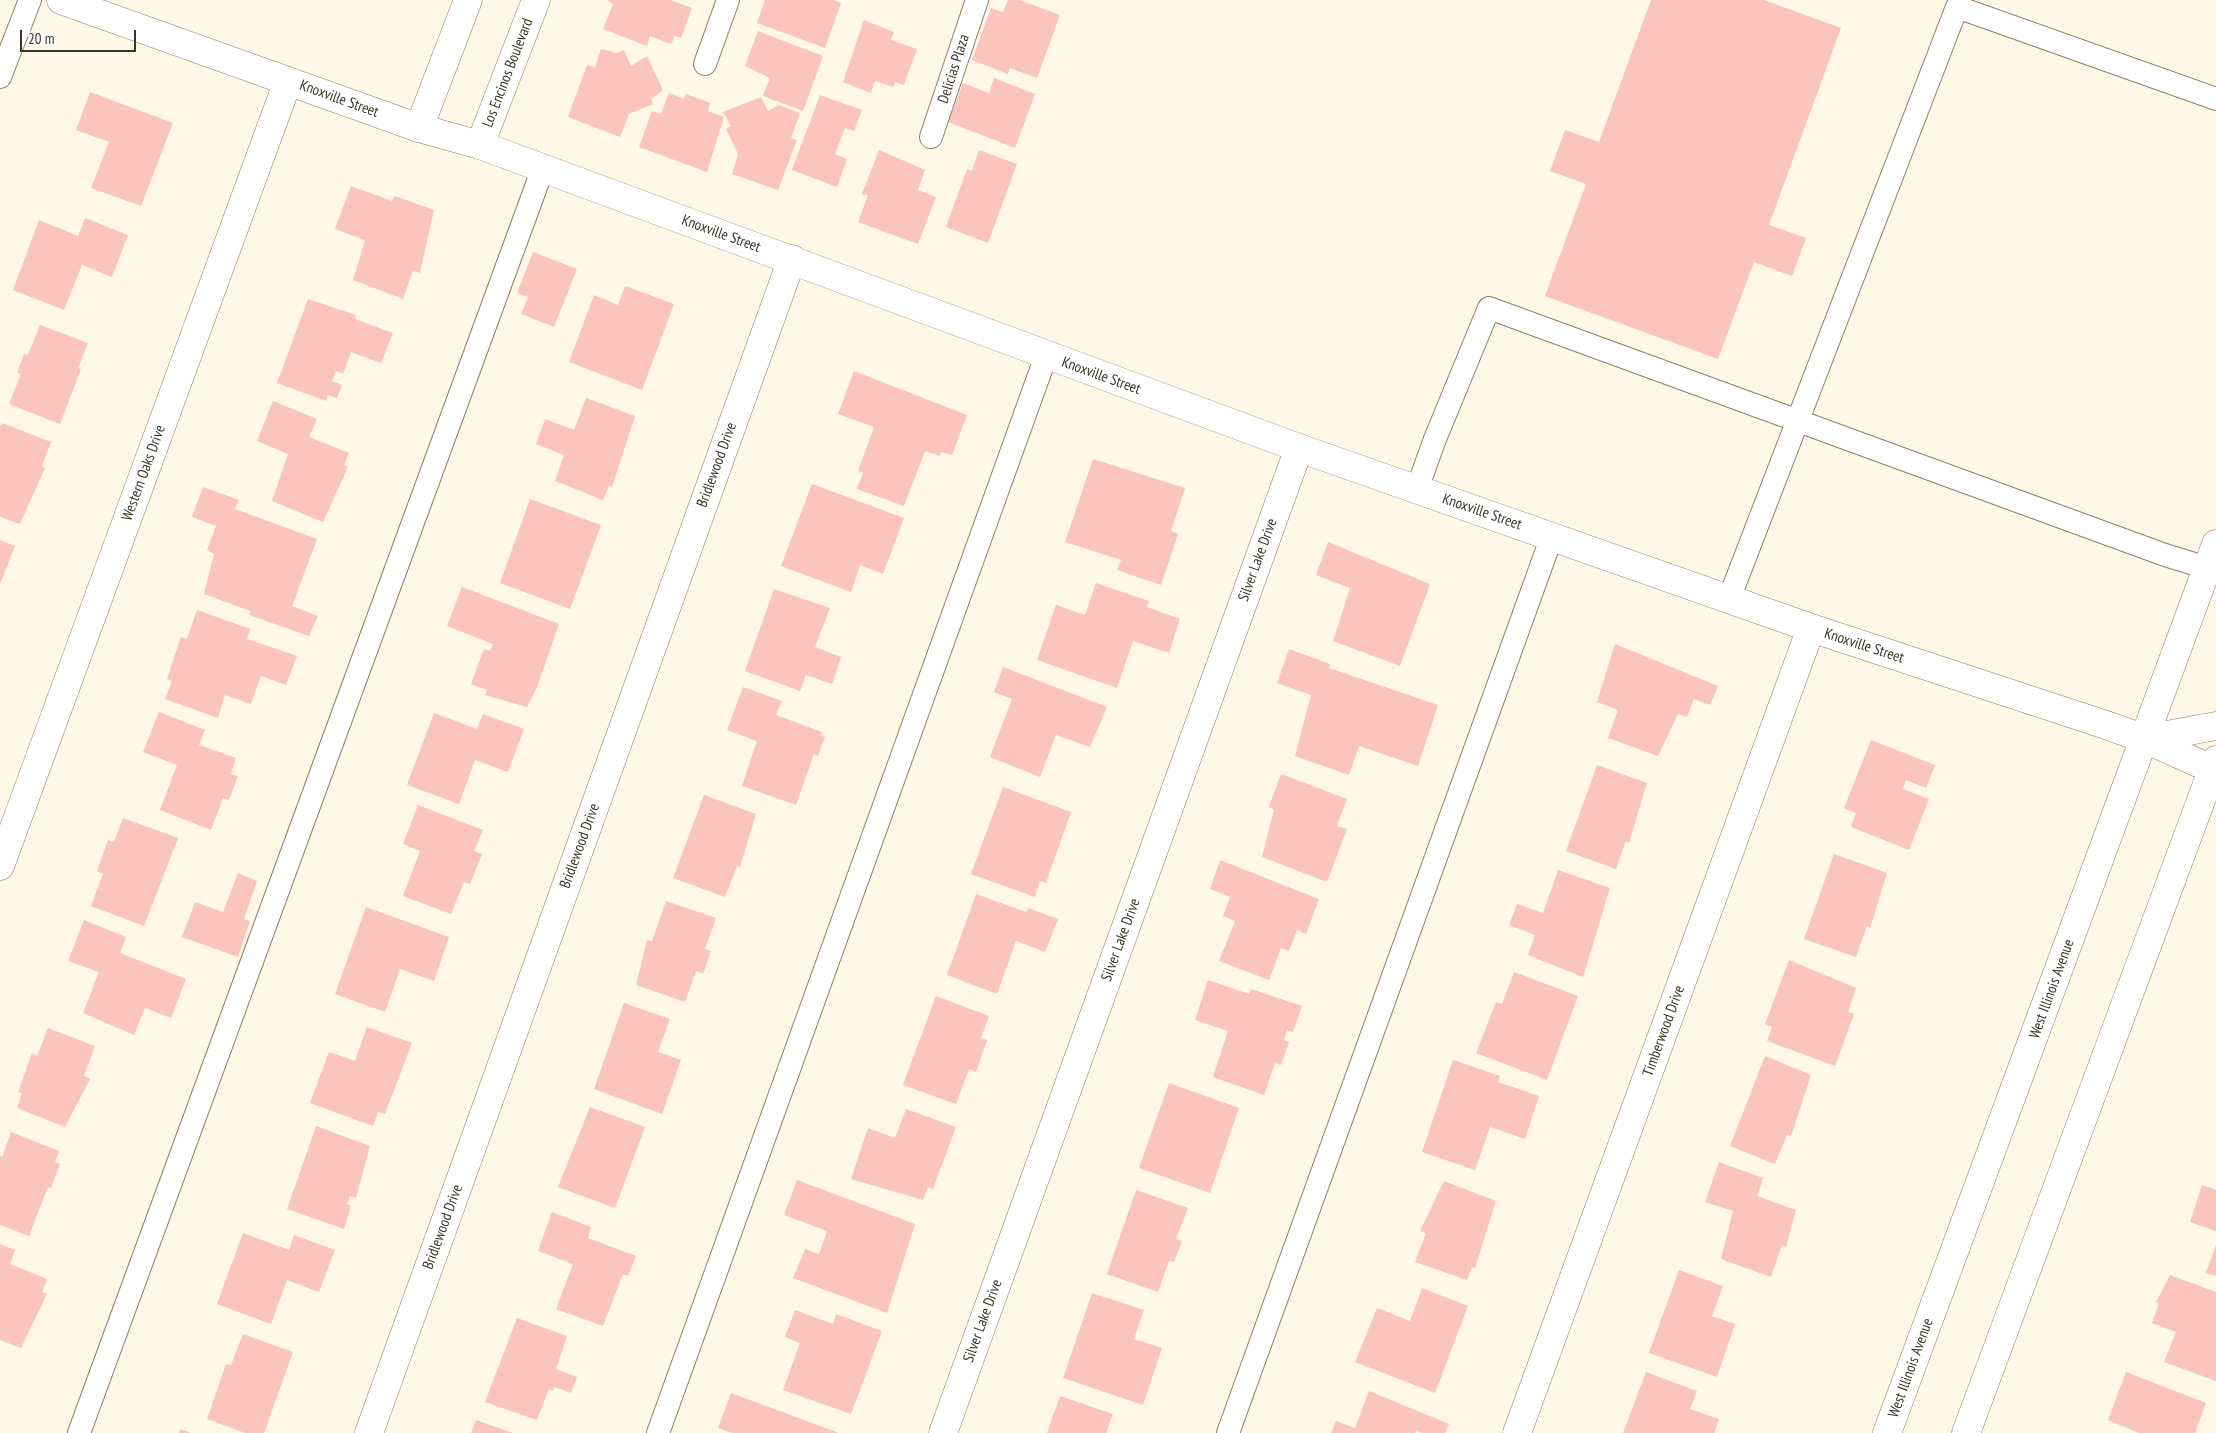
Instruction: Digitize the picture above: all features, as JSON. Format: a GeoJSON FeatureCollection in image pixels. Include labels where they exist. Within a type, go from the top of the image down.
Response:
{"type":"FeatureCollection","features":[{"type":"Feature","properties":{"kind":"street","name":"Knoxville Street"},"geometry":{"type":"LineString","coordinates":[[61,0],[419,128],[480,145],[544,168],[792,259],[1046,356],[1299,448],[1811,628],[2145,739],[2215,767]]}},
{"type":"Feature","properties":{"kind":"street"},"geometry":{"type":"LineString","coordinates":[[419,128],[468,0]]}},
{"type":"Feature","properties":{"kind":"street","name":"Los Encinos Boulevard"},"geometry":{"type":"LineString","coordinates":[[480,145],[536,0]]}},
{"type":"Feature","properties":{"kind":"street","name":"Western Oaks Drive"},"geometry":{"type":"LineString","coordinates":[[0,866],[288,80]]}},
{"type":"Feature","properties":{"kind":"street","name":"Bridlewood Drive"},"geometry":{"type":"LineString","coordinates":[[369,1433],[792,259]]}},
{"type":"Feature","properties":{"kind":"street","name":"Silver Lake Drive"},"geometry":{"type":"LineString","coordinates":[[943,1433],[1299,448]]}},
{"type":"Feature","properties":{"kind":"street","name":"West Illinois Avenue"},"geometry":{"type":"LineString","coordinates":[[1887,1433],[2212,556]]}},
{"type":"Feature","properties":{"kind":"street","name":"Timberwood Drive"},"geometry":{"type":"LineString","coordinates":[[1517,1433],[1811,628]]}},
{"type":"Feature","properties":{"kind":"street","name":"Knoxville Street"},"geometry":{"type":"LineString","coordinates":[[2145,739],[2216,726]]}},
{"type":"Feature","properties":{"kind":"street"},"geometry":{"type":"LineString","coordinates":[[1966,1433],[2215,767]]}},
{"type":"Feature","properties":{"kind":"lane"},"geometry":{"type":"LineString","coordinates":[[0,78],[30,0]]}},
{"type":"Feature","properties":{"kind":"lane"},"geometry":{"type":"LineString","coordinates":[[705,64],[728,0]]}},
{"type":"Feature","properties":{"kind":"lane","name":"Delicias Plaza"},"geometry":{"type":"LineString","coordinates":[[931,137],[977,0]]}},
{"type":"Feature","properties":{"kind":"lane"},"geometry":{"type":"LineString","coordinates":[[1729,599],[1957,7],[2216,99]]}},
{"type":"Feature","properties":{"kind":"lane"},"geometry":{"type":"LineString","coordinates":[[79,1433],[544,168]]}},
{"type":"Feature","properties":{"kind":"lane"},"geometry":{"type":"LineString","coordinates":[[1417,489],[1435,439],[1489,308],[2165,555],[2212,556]]}},
{"type":"Feature","properties":{"kind":"lane"},"geometry":{"type":"LineString","coordinates":[[658,1433],[1046,356]]}},
{"type":"Feature","properties":{"kind":"lane"},"geometry":{"type":"LineString","coordinates":[[1228,1433],[1552,536]]}},
{"type":"Feature","properties":{"kind":"building"},"geometry":{"type":"Polygon","coordinates":[[[607,0],[670,0],[692,8],[681,38],[675,36],[671,44],[650,36],[647,46],[603,29],[613,4],[607,0]]]}},
{"type":"Feature","properties":{"kind":"building"},"geometry":{"type":"Polygon","coordinates":[[[765,0],[834,0],[841,3],[825,48],[757,23],[765,0]]]}},
{"type":"Feature","properties":{"kind":"building"},"geometry":{"type":"Polygon","coordinates":[[[1008,0],[1019,0],[1060,15],[1037,78],[1010,68],[1008,74],[972,60],[991,8],[1003,12],[1008,0]]]}},
{"type":"Feature","properties":{"kind":"building"},"geometry":{"type":"Polygon","coordinates":[[[1651,0],[1764,0],[1841,28],[1769,225],[1806,238],[1792,276],[1754,262],[1718,359],[1545,296],[1586,184],[1550,171],[1565,130],[1599,142],[1651,0]]]}},
{"type":"Feature","properties":{"kind":"building"},"geometry":{"type":"Polygon","coordinates":[[[864,20],[894,32],[891,40],[917,49],[904,85],[895,82],[893,87],[875,81],[871,93],[843,82],[864,20]]]}},
{"type":"Feature","properties":{"kind":"building"},"geometry":{"type":"Polygon","coordinates":[[[758,31],[823,56],[803,111],[763,96],[770,78],[745,66],[758,31]]]}},
{"type":"Feature","properties":{"kind":"building"},"geometry":{"type":"Polygon","coordinates":[[[601,49],[617,53],[624,50],[631,66],[647,56],[663,90],[651,99],[653,104],[629,114],[620,137],[568,117],[587,65],[595,67],[601,49]]]}},
{"type":"Feature","properties":{"kind":"building"},"geometry":{"type":"Polygon","coordinates":[[[994,78],[1035,94],[1015,148],[948,122],[963,83],[989,93],[994,78]]]}},
{"type":"Feature","properties":{"kind":"building"},"geometry":{"type":"Polygon","coordinates":[[[90,92],[173,123],[141,206],[91,188],[109,142],[76,130],[90,92]]]}},
{"type":"Feature","properties":{"kind":"building"},"geometry":{"type":"Polygon","coordinates":[[[669,93],[684,99],[686,94],[710,103],[708,111],[724,117],[707,172],[639,147],[652,111],[661,114],[669,93]]]}},
{"type":"Feature","properties":{"kind":"building"},"geometry":{"type":"Polygon","coordinates":[[[820,95],[862,110],[854,131],[845,128],[835,154],[847,159],[837,187],[792,170],[820,95]]]}},
{"type":"Feature","properties":{"kind":"building"},"geometry":{"type":"Polygon","coordinates":[[[761,97],[768,111],[779,105],[800,113],[791,138],[797,140],[778,190],[732,174],[738,154],[726,129],[731,126],[723,112],[761,97]]]}},
{"type":"Feature","properties":{"kind":"building"},"geometry":{"type":"Polygon","coordinates":[[[879,150],[925,170],[918,190],[936,197],[918,244],[858,222],[868,195],[862,194],[879,150]]]}},
{"type":"Feature","properties":{"kind":"building"},"geometry":{"type":"Polygon","coordinates":[[[979,150],[1017,164],[988,243],[946,227],[967,169],[972,171],[979,150]]]}},
{"type":"Feature","properties":{"kind":"building"},"geometry":{"type":"Polygon","coordinates":[[[351,186],[392,201],[395,196],[434,210],[420,273],[413,271],[403,299],[353,280],[365,240],[335,229],[351,186]]]}},
{"type":"Feature","properties":{"kind":"building"},"geometry":{"type":"Polygon","coordinates":[[[85,218],[128,235],[112,277],[82,265],[64,310],[13,290],[39,220],[78,236],[85,218]]]}},
{"type":"Feature","properties":{"kind":"building"},"geometry":{"type":"Polygon","coordinates":[[[533,252],[577,269],[554,327],[521,314],[528,297],[517,293],[533,252]]]}},
{"type":"Feature","properties":{"kind":"building"},"geometry":{"type":"Polygon","coordinates":[[[625,286],[674,304],[642,390],[569,362],[594,295],[618,305],[625,286]]]}},
{"type":"Feature","properties":{"kind":"building"},"geometry":{"type":"Polygon","coordinates":[[[308,299],[356,315],[355,319],[393,333],[381,363],[351,352],[343,374],[336,371],[332,381],[342,385],[337,398],[328,395],[326,401],[277,383],[308,299]]]}},
{"type":"Feature","properties":{"kind":"building"},"geometry":{"type":"Polygon","coordinates":[[[40,325],[88,343],[78,368],[81,369],[60,424],[9,404],[21,374],[17,373],[24,354],[28,355],[40,325]]]}},
{"type":"Feature","properties":{"kind":"building"},"geometry":{"type":"Polygon","coordinates":[[[854,371],[967,415],[952,455],[941,452],[940,456],[925,451],[904,506],[857,489],[863,473],[858,471],[874,427],[838,414],[854,371]]]}},
{"type":"Feature","properties":{"kind":"building"},"geometry":{"type":"Polygon","coordinates":[[[586,398],[635,416],[612,487],[609,486],[603,500],[555,481],[564,455],[536,444],[545,419],[574,430],[586,398]]]}},
{"type":"Feature","properties":{"kind":"building"},"geometry":{"type":"Polygon","coordinates":[[[273,401],[317,419],[309,437],[349,453],[344,465],[348,467],[323,522],[272,501],[288,454],[257,441],[273,401]]]}},
{"type":"Feature","properties":{"kind":"building"},"geometry":{"type":"Polygon","coordinates":[[[2,423],[51,442],[42,466],[45,468],[20,524],[0,517],[0,427],[2,423]]]}},
{"type":"Feature","properties":{"kind":"building"},"geometry":{"type":"Polygon","coordinates":[[[1093,459],[1185,488],[1171,531],[1178,534],[1161,585],[1117,570],[1121,560],[1065,542],[1093,459]]]}},
{"type":"Feature","properties":{"kind":"building"},"geometry":{"type":"Polygon","coordinates":[[[812,484],[904,518],[883,574],[860,565],[851,592],[781,566],[812,484]]]}},
{"type":"Feature","properties":{"kind":"building"},"geometry":{"type":"Polygon","coordinates":[[[203,487],[239,500],[235,509],[317,539],[292,606],[318,616],[309,636],[249,615],[250,611],[204,594],[214,554],[207,550],[216,526],[192,517],[203,487]]]}},
{"type":"Feature","properties":{"kind":"building"},"geometry":{"type":"Polygon","coordinates":[[[530,499],[601,525],[570,609],[500,583],[530,499]]]}},
{"type":"Feature","properties":{"kind":"building"},"geometry":{"type":"Polygon","coordinates":[[[0,540],[15,546],[0,584],[0,540]]]}},
{"type":"Feature","properties":{"kind":"building"},"geometry":{"type":"Polygon","coordinates":[[[1328,542],[1430,584],[1400,666],[1333,641],[1350,588],[1316,575],[1328,542]]]}},
{"type":"Feature","properties":{"kind":"building"},"geometry":{"type":"Polygon","coordinates":[[[1096,583],[1149,601],[1147,607],[1180,619],[1169,653],[1133,641],[1117,688],[1037,660],[1056,605],[1085,615],[1096,583]]]}},
{"type":"Feature","properties":{"kind":"building"},"geometry":{"type":"Polygon","coordinates":[[[462,587],[559,624],[537,687],[527,707],[485,695],[487,690],[471,684],[484,649],[490,651],[493,644],[447,626],[462,587]]]}},
{"type":"Feature","properties":{"kind":"building"},"geometry":{"type":"Polygon","coordinates":[[[774,589],[830,608],[815,647],[841,657],[832,684],[806,675],[800,691],[745,671],[774,589]]]}},
{"type":"Feature","properties":{"kind":"building"},"geometry":{"type":"Polygon","coordinates":[[[197,610],[250,629],[247,639],[297,656],[286,685],[261,676],[251,704],[225,695],[218,718],[165,699],[172,681],[167,679],[181,637],[187,639],[197,610]]]}},
{"type":"Feature","properties":{"kind":"building"},"geometry":{"type":"Polygon","coordinates":[[[1615,644],[1718,686],[1710,705],[1694,699],[1687,717],[1678,714],[1658,756],[1608,738],[1618,710],[1597,702],[1615,644]]]}},
{"type":"Feature","properties":{"kind":"building"},"geometry":{"type":"Polygon","coordinates":[[[1289,649],[1330,664],[1329,668],[1438,705],[1418,766],[1359,746],[1349,775],[1295,756],[1311,695],[1277,683],[1289,649]]]}},
{"type":"Feature","properties":{"kind":"building"},"geometry":{"type":"Polygon","coordinates":[[[1003,667],[1107,707],[1090,747],[1056,735],[1040,777],[990,757],[1012,699],[994,692],[1003,667]]]}},
{"type":"Feature","properties":{"kind":"building"},"geometry":{"type":"Polygon","coordinates":[[[743,687],[782,701],[776,715],[822,732],[821,736],[825,737],[818,756],[814,754],[796,805],[742,786],[757,741],[727,730],[743,687]]]}},
{"type":"Feature","properties":{"kind":"building"},"geometry":{"type":"Polygon","coordinates":[[[159,712],[205,730],[199,745],[236,758],[231,774],[238,776],[229,800],[223,798],[211,830],[160,810],[177,765],[143,752],[159,712]]]}},
{"type":"Feature","properties":{"kind":"building"},"geometry":{"type":"Polygon","coordinates":[[[434,713],[477,729],[483,714],[524,729],[508,772],[475,760],[459,804],[407,785],[434,713]]]}},
{"type":"Feature","properties":{"kind":"building"},"geometry":{"type":"Polygon","coordinates":[[[1871,740],[1935,765],[1926,788],[1906,780],[1903,789],[1929,799],[1909,850],[1851,827],[1856,813],[1844,808],[1871,740]]]}},
{"type":"Feature","properties":{"kind":"building"},"geometry":{"type":"Polygon","coordinates":[[[1597,765],[1647,783],[1629,843],[1626,841],[1616,869],[1566,851],[1597,765]]]}},
{"type":"Feature","properties":{"kind":"building"},"geometry":{"type":"Polygon","coordinates":[[[1281,774],[1347,799],[1337,826],[1347,829],[1327,882],[1262,857],[1274,810],[1269,807],[1281,774]]]}},
{"type":"Feature","properties":{"kind":"building"},"geometry":{"type":"Polygon","coordinates":[[[1003,787],[1071,812],[1046,883],[1040,881],[1035,897],[971,874],[1003,787]]]}},
{"type":"Feature","properties":{"kind":"building"},"geometry":{"type":"Polygon","coordinates":[[[704,795],[756,814],[740,867],[737,866],[725,897],[673,878],[704,795]]]}},
{"type":"Feature","properties":{"kind":"building"},"geometry":{"type":"Polygon","coordinates":[[[418,805],[483,830],[474,851],[482,854],[470,884],[464,882],[451,914],[403,896],[420,851],[403,844],[418,805]]]}},
{"type":"Feature","properties":{"kind":"building"},"geometry":{"type":"Polygon","coordinates":[[[123,818],[178,838],[144,926],[91,906],[103,874],[97,871],[108,840],[114,842],[123,818]]]}},
{"type":"Feature","properties":{"kind":"building"},"geometry":{"type":"Polygon","coordinates":[[[1834,854],[1887,873],[1870,928],[1867,926],[1856,957],[1804,939],[1834,854]]]}},
{"type":"Feature","properties":{"kind":"building"},"geometry":{"type":"Polygon","coordinates":[[[1220,860],[1319,899],[1306,934],[1297,930],[1289,951],[1281,948],[1269,980],[1219,961],[1235,921],[1223,916],[1230,897],[1210,889],[1220,860]]]}},
{"type":"Feature","properties":{"kind":"building"},"geometry":{"type":"Polygon","coordinates":[[[1558,870],[1610,888],[1583,977],[1528,955],[1535,935],[1509,925],[1517,904],[1543,913],[1558,870]]]}},
{"type":"Feature","properties":{"kind":"building"},"geometry":{"type":"Polygon","coordinates":[[[238,873],[257,881],[244,919],[250,921],[238,957],[182,937],[195,902],[223,912],[238,873]]]}},
{"type":"Feature","properties":{"kind":"building"},"geometry":{"type":"Polygon","coordinates":[[[976,894],[1026,912],[1028,908],[1058,919],[1045,952],[1016,941],[997,994],[947,975],[976,894]]]}},
{"type":"Feature","properties":{"kind":"building"},"geometry":{"type":"Polygon","coordinates":[[[666,901],[716,918],[705,949],[711,951],[703,974],[696,971],[685,1002],[636,985],[647,940],[652,941],[666,901]]]}},
{"type":"Feature","properties":{"kind":"building"},"geometry":{"type":"Polygon","coordinates":[[[366,907],[449,937],[434,981],[400,969],[385,1012],[335,994],[366,907]]]}},
{"type":"Feature","properties":{"kind":"building"},"geometry":{"type":"Polygon","coordinates":[[[84,920],[126,937],[120,953],[186,979],[171,1018],[145,1008],[134,1035],[83,1013],[99,972],[68,961],[84,920]]]}},
{"type":"Feature","properties":{"kind":"building"},"geometry":{"type":"Polygon","coordinates":[[[1789,960],[1856,988],[1848,1012],[1854,1014],[1835,1066],[1767,1041],[1772,1027],[1765,1024],[1789,960]]]}},
{"type":"Feature","properties":{"kind":"building"},"geometry":{"type":"Polygon","coordinates":[[[1514,972],[1578,996],[1547,1080],[1476,1053],[1496,1002],[1502,1004],[1514,972]]]}},
{"type":"Feature","properties":{"kind":"building"},"geometry":{"type":"Polygon","coordinates":[[[1208,980],[1249,994],[1251,989],[1302,1006],[1293,1032],[1287,1030],[1284,1040],[1289,1042],[1281,1065],[1275,1063],[1264,1095],[1213,1077],[1228,1031],[1195,1020],[1208,980]]]}},
{"type":"Feature","properties":{"kind":"building"},"geometry":{"type":"Polygon","coordinates":[[[936,996],[989,1016],[981,1038],[987,1040],[976,1072],[969,1069],[956,1104],[903,1085],[936,996]]]}},
{"type":"Feature","properties":{"kind":"building"},"geometry":{"type":"Polygon","coordinates":[[[624,1003],[670,1019],[658,1052],[681,1060],[662,1114],[594,1089],[624,1003]]]}},
{"type":"Feature","properties":{"kind":"building"},"geometry":{"type":"Polygon","coordinates":[[[367,1027],[412,1043],[385,1114],[378,1112],[373,1126],[310,1103],[329,1052],[355,1061],[367,1027]]]}},
{"type":"Feature","properties":{"kind":"building"},"geometry":{"type":"Polygon","coordinates":[[[48,1028],[95,1046],[84,1076],[90,1079],[65,1127],[17,1108],[22,1093],[18,1092],[32,1053],[37,1056],[48,1028]]]}},
{"type":"Feature","properties":{"kind":"building"},"geometry":{"type":"Polygon","coordinates":[[[1765,1056],[1811,1075],[1791,1136],[1787,1135],[1775,1164],[1730,1146],[1765,1056]]]}},
{"type":"Feature","properties":{"kind":"building"},"geometry":{"type":"Polygon","coordinates":[[[1453,1060],[1500,1076],[1498,1082],[1539,1096],[1525,1139],[1490,1127],[1475,1170],[1422,1152],[1453,1060]]]}},
{"type":"Feature","properties":{"kind":"building"},"geometry":{"type":"Polygon","coordinates":[[[1169,1083],[1239,1108],[1210,1193],[1139,1168],[1169,1083]]]}},
{"type":"Feature","properties":{"kind":"building"},"geometry":{"type":"Polygon","coordinates":[[[590,1107],[645,1127],[615,1208],[558,1187],[590,1107]]]}},
{"type":"Feature","properties":{"kind":"building"},"geometry":{"type":"Polygon","coordinates":[[[906,1109],[956,1127],[933,1189],[928,1187],[923,1200],[851,1179],[868,1128],[895,1138],[906,1109]]]}},
{"type":"Feature","properties":{"kind":"building"},"geometry":{"type":"Polygon","coordinates":[[[316,1126],[370,1146],[356,1198],[350,1196],[347,1204],[351,1206],[344,1229],[287,1209],[316,1126]]]}},
{"type":"Feature","properties":{"kind":"building"},"geometry":{"type":"Polygon","coordinates":[[[11,1132],[59,1151],[55,1162],[60,1164],[51,1188],[48,1187],[29,1236],[0,1225],[0,1156],[2,1157],[11,1132]]]}},
{"type":"Feature","properties":{"kind":"building"},"geometry":{"type":"Polygon","coordinates":[[[1719,1162],[1763,1178],[1757,1196],[1796,1210],[1786,1247],[1782,1245],[1771,1277],[1721,1259],[1733,1211],[1705,1202],[1719,1162]]]}},
{"type":"Feature","properties":{"kind":"building"},"geometry":{"type":"Polygon","coordinates":[[[797,1180],[915,1224],[887,1313],[793,1278],[805,1249],[819,1254],[827,1231],[784,1215],[797,1180]]]}},
{"type":"Feature","properties":{"kind":"building"},"geometry":{"type":"Polygon","coordinates":[[[1444,1181],[1496,1201],[1475,1268],[1472,1267],[1467,1280],[1415,1262],[1426,1233],[1420,1231],[1444,1181]]]}},
{"type":"Feature","properties":{"kind":"building"},"geometry":{"type":"Polygon","coordinates":[[[2202,1185],[2216,1190],[2216,1231],[2190,1222],[2202,1185]]]}},
{"type":"Feature","properties":{"kind":"building"},"geometry":{"type":"Polygon","coordinates":[[[1136,1190],[1188,1208],[1176,1239],[1182,1241],[1174,1262],[1169,1261],[1158,1292],[1107,1274],[1136,1190]]]}},
{"type":"Feature","properties":{"kind":"building"},"geometry":{"type":"Polygon","coordinates":[[[552,1212],[591,1227],[588,1238],[636,1256],[628,1276],[623,1274],[603,1326],[556,1309],[573,1264],[538,1251],[552,1212]]]}},
{"type":"Feature","properties":{"kind":"building"},"geometry":{"type":"Polygon","coordinates":[[[243,1233],[289,1250],[294,1235],[335,1250],[319,1292],[287,1280],[271,1324],[217,1304],[243,1233]]]}},
{"type":"Feature","properties":{"kind":"building"},"geometry":{"type":"Polygon","coordinates":[[[0,1244],[15,1250],[10,1264],[47,1279],[42,1292],[47,1294],[21,1348],[0,1340],[0,1244]]]}},
{"type":"Feature","properties":{"kind":"building"},"geometry":{"type":"Polygon","coordinates":[[[2216,1245],[2216,1276],[2206,1273],[2216,1245]]]}},
{"type":"Feature","properties":{"kind":"building"},"geometry":{"type":"Polygon","coordinates":[[[1679,1270],[1723,1286],[1712,1316],[1735,1324],[1717,1377],[1649,1353],[1679,1270]]]}},
{"type":"Feature","properties":{"kind":"building"},"geometry":{"type":"Polygon","coordinates":[[[2170,1275],[2216,1292],[2216,1381],[2164,1362],[2176,1332],[2152,1323],[2159,1303],[2156,1302],[2170,1275]]]}},
{"type":"Feature","properties":{"kind":"building"},"geometry":{"type":"Polygon","coordinates":[[[1422,1288],[1468,1306],[1435,1393],[1355,1362],[1377,1308],[1410,1321],[1422,1288]]]}},
{"type":"Feature","properties":{"kind":"building"},"geometry":{"type":"Polygon","coordinates":[[[1092,1293],[1144,1310],[1134,1339],[1162,1348],[1143,1405],[1063,1378],[1092,1293]]]}},
{"type":"Feature","properties":{"kind":"building"},"geometry":{"type":"Polygon","coordinates":[[[795,1310],[833,1324],[836,1314],[882,1331],[851,1414],[783,1390],[800,1343],[785,1337],[795,1310]]]}},
{"type":"Feature","properties":{"kind":"building"},"geometry":{"type":"Polygon","coordinates":[[[517,1318],[567,1336],[556,1369],[577,1377],[571,1393],[554,1387],[553,1391],[549,1389],[537,1420],[485,1402],[517,1318]]]}},
{"type":"Feature","properties":{"kind":"building"},"geometry":{"type":"Polygon","coordinates":[[[243,1334],[293,1352],[264,1433],[245,1433],[207,1419],[226,1364],[231,1365],[243,1334]]]}},
{"type":"Feature","properties":{"kind":"building"},"geometry":{"type":"Polygon","coordinates":[[[1646,1372],[1697,1391],[1690,1409],[1719,1419],[1714,1433],[1623,1433],[1646,1372]]]}},
{"type":"Feature","properties":{"kind":"building"},"geometry":{"type":"Polygon","coordinates":[[[2126,1372],[2206,1403],[2195,1433],[2139,1433],[2108,1420],[2126,1372]]]}},
{"type":"Feature","properties":{"kind":"building"},"geometry":{"type":"Polygon","coordinates":[[[1369,1391],[1449,1424],[1445,1433],[1422,1433],[1416,1431],[1415,1433],[1331,1433],[1336,1421],[1355,1428],[1369,1391]]]}},
{"type":"Feature","properties":{"kind":"building"},"geometry":{"type":"Polygon","coordinates":[[[731,1393],[839,1433],[732,1433],[718,1428],[731,1393]]]}},
{"type":"Feature","properties":{"kind":"building"},"geometry":{"type":"Polygon","coordinates":[[[1060,1396],[1113,1414],[1106,1433],[1047,1433],[1060,1396]]]}},
{"type":"Feature","properties":{"kind":"building"},"geometry":{"type":"Polygon","coordinates":[[[476,1420],[513,1433],[471,1433],[476,1420]]]}},
{"type":"Feature","properties":{"kind":"building"},"geometry":{"type":"Polygon","coordinates":[[[180,1429],[191,1433],[179,1433],[180,1429]]]}}]}
